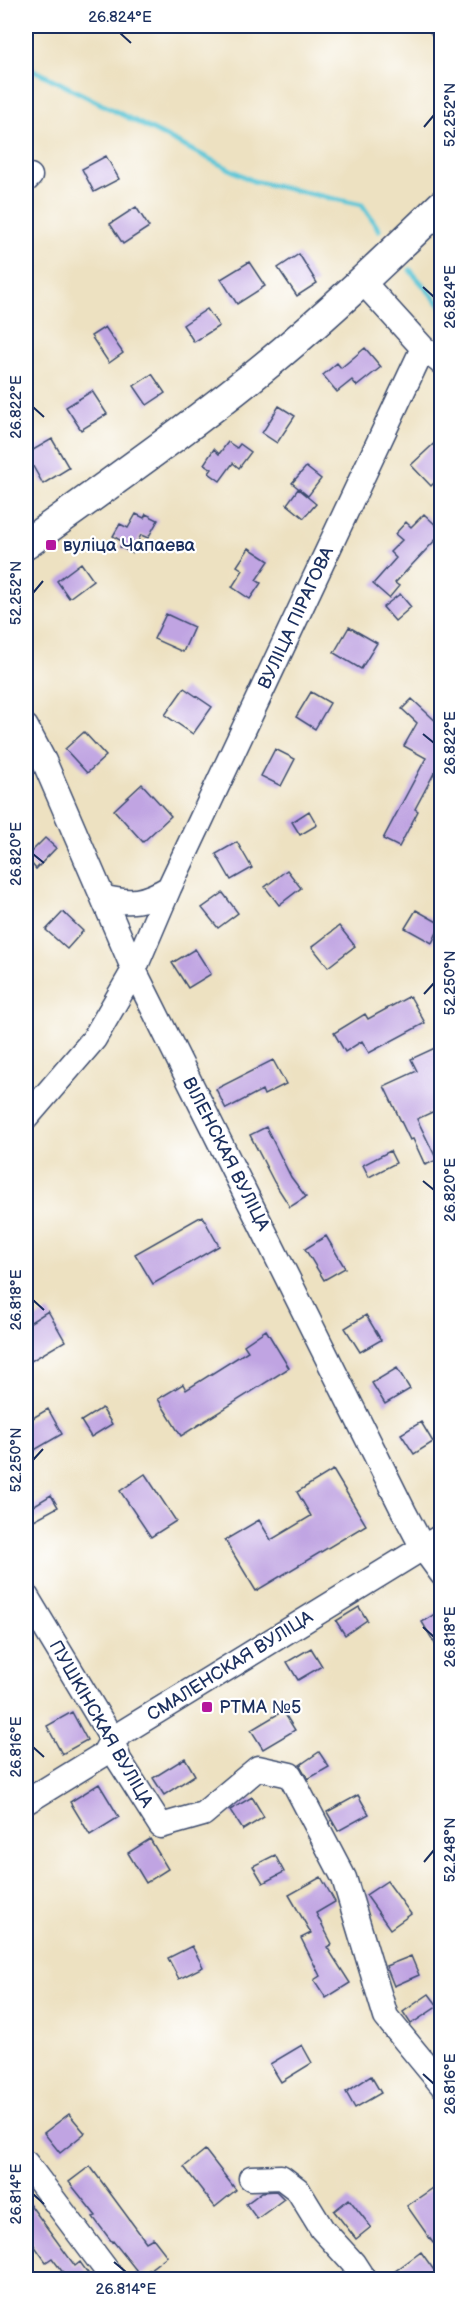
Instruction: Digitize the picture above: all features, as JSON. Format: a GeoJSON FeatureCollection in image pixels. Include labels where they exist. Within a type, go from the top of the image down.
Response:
{"type":"FeatureCollection","features":[{"type":"Feature","properties":{"kind":"main road"},"geometry":{"type":"LineString","coordinates":[[26,544],[159,448],[274,359],[362,281],[441,205]]}},
{"type":"Feature","properties":{"kind":"street"},"geometry":{"type":"LineString","coordinates":[[362,281],[423,348],[441,363]]}},
{"type":"Feature","properties":{"kind":"street","name":"ВУЛІЦА ПІРАГОВА"},"geometry":{"type":"LineString","coordinates":[[26,1118],[94,1039],[134,970],[169,888],[423,348]]}},
{"type":"Feature","properties":{"kind":"street","name":"ВІЛЕНСКАЯ ВУЛІЦА"},"geometry":{"type":"LineString","coordinates":[[26,727],[45,761],[134,970],[432,1542],[441,1574]]}},
{"type":"Feature","properties":{"kind":"street"},"geometry":{"type":"LineString","coordinates":[[103,897],[118,902],[134,902],[151,899],[169,888]]}},
{"type":"Feature","properties":{"kind":"street","name":"СМАЛЕНСКАЯ ВУЛІЦА"},"geometry":{"type":"LineString","coordinates":[[26,1802],[104,1754],[112,1739],[432,1542]]}},
{"type":"Feature","properties":{"kind":"street","name":"ПУШКІНСКАЯ ВУЛІЦА"},"geometry":{"type":"LineString","coordinates":[[26,1596],[112,1739],[118,1760],[161,1826],[203,1814],[258,1768],[291,1775],[344,1878],[386,2017],[441,2085]]}},
{"type":"Feature","properties":{"kind":"street"},"geometry":{"type":"LineString","coordinates":[[26,2163],[114,2280]]}},
{"type":"Feature","properties":{"kind":"street"},"geometry":{"type":"LineString","coordinates":[[251,2178],[281,2177],[298,2190],[321,2229],[353,2263],[364,2280]]}},
{"type":"Feature","properties":{"kind":"building"},"geometry":{"type":"Polygon","coordinates":[[[106,156],[119,179],[94,192],[82,169],[106,156]]]}},
{"type":"Feature","properties":{"kind":"building"},"geometry":{"type":"Polygon","coordinates":[[[136,207],[149,227],[123,244],[110,224],[136,207]]]}},
{"type":"Feature","properties":{"kind":"building"},"geometry":{"type":"Polygon","coordinates":[[[299,254],[317,283],[297,296],[278,268],[299,254]]]}},
{"type":"Feature","properties":{"kind":"building"},"geometry":{"type":"Polygon","coordinates":[[[249,262],[265,286],[237,304],[221,279],[249,262]]]}},
{"type":"Feature","properties":{"kind":"building"},"geometry":{"type":"Polygon","coordinates":[[[207,309],[219,326],[194,342],[183,325],[207,309]]]}},
{"type":"Feature","properties":{"kind":"building"},"geometry":{"type":"Polygon","coordinates":[[[105,327],[123,353],[109,363],[91,336],[105,327]]]}},
{"type":"Feature","properties":{"kind":"building"},"geometry":{"type":"Polygon","coordinates":[[[365,348],[381,367],[357,386],[352,380],[337,392],[323,375],[337,363],[341,368],[365,348]]]}},
{"type":"Feature","properties":{"kind":"building"},"geometry":{"type":"Polygon","coordinates":[[[152,374],[165,393],[147,405],[134,386],[152,374]]]}},
{"type":"Feature","properties":{"kind":"building"},"geometry":{"type":"Polygon","coordinates":[[[92,391],[107,414],[81,430],[66,407],[92,391]]]}},
{"type":"Feature","properties":{"kind":"building"},"geometry":{"type":"Polygon","coordinates":[[[279,406],[295,416],[277,443],[262,433],[279,406]]]}},
{"type":"Feature","properties":{"kind":"building"},"geometry":{"type":"Polygon","coordinates":[[[441,437],[441,476],[431,486],[411,465],[441,437]]]}},
{"type":"Feature","properties":{"kind":"building"},"geometry":{"type":"Polygon","coordinates":[[[52,439],[69,468],[43,484],[26,454],[52,439]]]}},
{"type":"Feature","properties":{"kind":"building"},"geometry":{"type":"Polygon","coordinates":[[[228,442],[237,448],[240,444],[251,452],[239,468],[233,463],[220,481],[209,473],[212,469],[204,464],[214,449],[219,454],[228,442]]]}},
{"type":"Feature","properties":{"kind":"building"},"geometry":{"type":"Polygon","coordinates":[[[306,467],[321,479],[308,496],[292,483],[306,467]]]}},
{"type":"Feature","properties":{"kind":"building"},"geometry":{"type":"Polygon","coordinates":[[[298,489],[316,504],[304,518],[287,504],[298,489]]]}},
{"type":"Feature","properties":{"kind":"building"},"geometry":{"type":"Polygon","coordinates":[[[136,514],[144,518],[146,514],[158,520],[148,538],[141,535],[132,553],[120,547],[123,542],[113,536],[120,524],[128,528],[136,514]]]}},
{"type":"Feature","properties":{"kind":"building"},"geometry":{"type":"Polygon","coordinates":[[[424,514],[441,530],[441,534],[395,583],[399,586],[389,598],[373,584],[396,558],[390,552],[402,540],[395,534],[406,522],[411,527],[424,514]]]}},
{"type":"Feature","properties":{"kind":"building"},"geometry":{"type":"Polygon","coordinates":[[[249,548],[269,561],[256,580],[261,583],[250,599],[232,587],[243,570],[237,566],[249,548]]]}},
{"type":"Feature","properties":{"kind":"building"},"geometry":{"type":"Polygon","coordinates":[[[81,563],[93,580],[69,598],[57,581],[81,563]]]}},
{"type":"Feature","properties":{"kind":"building"},"geometry":{"type":"Polygon","coordinates":[[[400,594],[411,607],[395,621],[383,607],[400,594]]]}},
{"type":"Feature","properties":{"kind":"building"},"geometry":{"type":"Polygon","coordinates":[[[166,614],[194,627],[183,652],[154,639],[166,614]]]}},
{"type":"Feature","properties":{"kind":"building"},"geometry":{"type":"Polygon","coordinates":[[[349,627],[377,643],[361,669],[334,653],[349,627]]]}},
{"type":"Feature","properties":{"kind":"building"},"geometry":{"type":"Polygon","coordinates":[[[184,688],[212,707],[193,734],[165,715],[184,688]]]}},
{"type":"Feature","properties":{"kind":"building"},"geometry":{"type":"Polygon","coordinates":[[[311,692],[330,703],[315,729],[296,717],[311,692]]]}},
{"type":"Feature","properties":{"kind":"building"},"geometry":{"type":"Polygon","coordinates":[[[412,699],[441,726],[441,760],[415,809],[418,811],[399,847],[383,839],[426,758],[404,746],[417,723],[402,709],[412,699]]]}},
{"type":"Feature","properties":{"kind":"building"},"geometry":{"type":"Polygon","coordinates":[[[84,732],[106,756],[87,773],[65,749],[84,732]]]}},
{"type":"Feature","properties":{"kind":"building"},"geometry":{"type":"Polygon","coordinates":[[[275,749],[295,759],[281,786],[261,776],[275,749]]]}},
{"type":"Feature","properties":{"kind":"building"},"geometry":{"type":"Polygon","coordinates":[[[142,784],[171,816],[143,842],[114,810],[142,784]]]}},
{"type":"Feature","properties":{"kind":"building"},"geometry":{"type":"Polygon","coordinates":[[[309,811],[317,825],[300,835],[292,822],[309,811]]]}},
{"type":"Feature","properties":{"kind":"building"},"geometry":{"type":"Polygon","coordinates":[[[45,838],[56,848],[36,869],[26,857],[45,838]]]}},
{"type":"Feature","properties":{"kind":"building"},"geometry":{"type":"Polygon","coordinates":[[[237,842],[252,868],[231,880],[216,854],[237,842]]]}},
{"type":"Feature","properties":{"kind":"building"},"geometry":{"type":"Polygon","coordinates":[[[287,870],[301,888],[279,905],[265,887],[287,870]]]}},
{"type":"Feature","properties":{"kind":"building"},"geometry":{"type":"Polygon","coordinates":[[[223,893],[238,913],[218,928],[202,908],[223,893]]]}},
{"type":"Feature","properties":{"kind":"building"},"geometry":{"type":"Polygon","coordinates":[[[416,910],[441,924],[432,943],[405,928],[416,910]]]}},
{"type":"Feature","properties":{"kind":"building"},"geometry":{"type":"Polygon","coordinates":[[[63,912],[83,931],[67,949],[46,930],[63,912]]]}},
{"type":"Feature","properties":{"kind":"building"},"geometry":{"type":"Polygon","coordinates":[[[339,926],[355,946],[328,967],[312,947],[339,926]]]}},
{"type":"Feature","properties":{"kind":"building"},"geometry":{"type":"Polygon","coordinates":[[[195,949],[211,974],[188,988],[172,963],[195,949]]]}},
{"type":"Feature","properties":{"kind":"building"},"geometry":{"type":"Polygon","coordinates":[[[410,996],[425,1023],[369,1053],[362,1041],[345,1052],[334,1033],[365,1014],[368,1019],[410,996]]]}},
{"type":"Feature","properties":{"kind":"building"},"geometry":{"type":"Polygon","coordinates":[[[437,1047],[441,1058],[441,1108],[417,1119],[437,1160],[425,1165],[384,1086],[417,1071],[411,1059],[437,1047]]]}},
{"type":"Feature","properties":{"kind":"building"},"geometry":{"type":"Polygon","coordinates":[[[273,1060],[286,1084],[264,1095],[262,1090],[226,1109],[216,1089],[273,1060]]]}},
{"type":"Feature","properties":{"kind":"building"},"geometry":{"type":"Polygon","coordinates":[[[266,1127],[291,1177],[306,1197],[290,1207],[274,1182],[250,1135],[266,1127]]]}},
{"type":"Feature","properties":{"kind":"building"},"geometry":{"type":"Polygon","coordinates":[[[390,1151],[396,1163],[369,1177],[363,1165],[390,1151]]]}},
{"type":"Feature","properties":{"kind":"building"},"geometry":{"type":"Polygon","coordinates":[[[202,1216],[219,1246],[153,1284],[135,1254],[202,1216]]]}},
{"type":"Feature","properties":{"kind":"building"},"geometry":{"type":"Polygon","coordinates":[[[326,1236],[345,1268],[324,1280],[305,1249],[326,1236]]]}},
{"type":"Feature","properties":{"kind":"building"},"geometry":{"type":"Polygon","coordinates":[[[48,1311],[65,1341],[26,1364],[26,1325],[48,1311]]]}},
{"type":"Feature","properties":{"kind":"building"},"geometry":{"type":"Polygon","coordinates":[[[366,1315],[381,1340],[360,1352],[345,1328],[366,1315]]]}},
{"type":"Feature","properties":{"kind":"building"},"geometry":{"type":"Polygon","coordinates":[[[266,1330],[289,1368],[181,1436],[158,1399],[183,1384],[186,1390],[248,1351],[244,1345],[266,1330]]]}},
{"type":"Feature","properties":{"kind":"building"},"geometry":{"type":"Polygon","coordinates":[[[397,1368],[410,1389],[385,1404],[372,1383],[397,1368]]]}},
{"type":"Feature","properties":{"kind":"building"},"geometry":{"type":"Polygon","coordinates":[[[102,1408],[112,1424],[91,1437],[81,1421],[102,1408]]]}},
{"type":"Feature","properties":{"kind":"building"},"geometry":{"type":"Polygon","coordinates":[[[48,1409],[62,1434],[26,1455],[26,1422],[48,1409]]]}},
{"type":"Feature","properties":{"kind":"building"},"geometry":{"type":"Polygon","coordinates":[[[421,1422],[433,1442],[414,1454],[401,1434],[421,1422]]]}},
{"type":"Feature","properties":{"kind":"building"},"geometry":{"type":"Polygon","coordinates":[[[333,1470],[366,1525],[256,1591],[225,1540],[259,1520],[271,1540],[311,1516],[297,1492],[333,1470]]]}},
{"type":"Feature","properties":{"kind":"building"},"geometry":{"type":"Polygon","coordinates":[[[145,1474],[176,1521],[151,1537],[120,1491],[145,1474]]]}},
{"type":"Feature","properties":{"kind":"building"},"geometry":{"type":"Polygon","coordinates":[[[51,1495],[58,1507],[34,1520],[28,1509],[51,1495]]]}},
{"type":"Feature","properties":{"kind":"building"},"geometry":{"type":"Polygon","coordinates":[[[359,1607],[367,1620],[345,1635],[336,1621],[359,1607]]]}},
{"type":"Feature","properties":{"kind":"building"},"geometry":{"type":"Polygon","coordinates":[[[441,1610],[441,1654],[422,1622],[441,1610]]]}},
{"type":"Feature","properties":{"kind":"building"},"geometry":{"type":"Polygon","coordinates":[[[311,1648],[322,1666],[298,1680],[287,1662],[311,1648]]]}},
{"type":"Feature","properties":{"kind":"building"},"geometry":{"type":"Polygon","coordinates":[[[283,1711],[295,1730],[263,1749],[251,1730],[283,1711]]]}},
{"type":"Feature","properties":{"kind":"building"},"geometry":{"type":"Polygon","coordinates":[[[72,1712],[87,1740],[62,1754],[47,1726],[72,1712]]]}},
{"type":"Feature","properties":{"kind":"building"},"geometry":{"type":"Polygon","coordinates":[[[319,1752],[329,1767],[308,1779],[300,1765],[319,1752]]]}},
{"type":"Feature","properties":{"kind":"building"},"geometry":{"type":"Polygon","coordinates":[[[185,1758],[195,1775],[164,1795],[153,1778],[185,1758]]]}},
{"type":"Feature","properties":{"kind":"building"},"geometry":{"type":"Polygon","coordinates":[[[99,1784],[119,1817],[90,1835],[70,1802],[99,1784]]]}},
{"type":"Feature","properties":{"kind":"building"},"geometry":{"type":"Polygon","coordinates":[[[358,1795],[369,1814],[338,1831],[327,1812],[358,1795]]]}},
{"type":"Feature","properties":{"kind":"building"},"geometry":{"type":"Polygon","coordinates":[[[252,1797],[264,1817],[243,1830],[230,1810],[252,1797]]]}},
{"type":"Feature","properties":{"kind":"building"},"geometry":{"type":"Polygon","coordinates":[[[150,1839],[168,1869],[146,1883],[128,1853],[150,1839]]]}},
{"type":"Feature","properties":{"kind":"building"},"geometry":{"type":"Polygon","coordinates":[[[275,1855],[284,1872],[263,1883],[253,1866],[275,1855]]]}},
{"type":"Feature","properties":{"kind":"building"},"geometry":{"type":"Polygon","coordinates":[[[321,1877],[335,1902],[316,1913],[332,1944],[327,1947],[350,1983],[326,1998],[314,1980],[320,1976],[301,1938],[311,1933],[289,1895],[321,1877]]]}},
{"type":"Feature","properties":{"kind":"building"},"geometry":{"type":"Polygon","coordinates":[[[387,1881],[411,1914],[390,1929],[366,1895],[387,1881]]]}},
{"type":"Feature","properties":{"kind":"building"},"geometry":{"type":"Polygon","coordinates":[[[192,1946],[203,1967],[179,1979],[168,1958],[192,1946]]]}},
{"type":"Feature","properties":{"kind":"building"},"geometry":{"type":"Polygon","coordinates":[[[411,1956],[419,1975],[394,1986],[386,1966],[411,1956]]]}},
{"type":"Feature","properties":{"kind":"building"},"geometry":{"type":"Polygon","coordinates":[[[429,1994],[438,2006],[411,2024],[403,2012],[429,1994]]]}},
{"type":"Feature","properties":{"kind":"building"},"geometry":{"type":"Polygon","coordinates":[[[302,2045],[312,2063],[281,2082],[270,2064],[302,2045]]]}},
{"type":"Feature","properties":{"kind":"building"},"geometry":{"type":"Polygon","coordinates":[[[371,2076],[381,2093],[355,2108],[346,2092],[371,2076]]]}},
{"type":"Feature","properties":{"kind":"building"},"geometry":{"type":"Polygon","coordinates":[[[69,2114],[85,2133],[60,2153],[44,2133],[69,2114]]]}},
{"type":"Feature","properties":{"kind":"building"},"geometry":{"type":"Polygon","coordinates":[[[205,2150],[236,2190],[215,2207],[184,2167],[205,2150]]]}},
{"type":"Feature","properties":{"kind":"building"},"geometry":{"type":"Polygon","coordinates":[[[90,2166],[146,2242],[153,2238],[167,2256],[141,2276],[112,2242],[93,2217],[96,2216],[69,2182],[90,2166]]]}},
{"type":"Feature","properties":{"kind":"building"},"geometry":{"type":"Polygon","coordinates":[[[436,2186],[441,2196],[441,2238],[433,2243],[407,2206],[436,2186]]]}},
{"type":"Feature","properties":{"kind":"building"},"geometry":{"type":"Polygon","coordinates":[[[276,2191],[284,2199],[257,2219],[246,2204],[262,2192],[276,2191]]]}},
{"type":"Feature","properties":{"kind":"building"},"geometry":{"type":"Polygon","coordinates":[[[26,2199],[75,2266],[80,2262],[93,2280],[57,2280],[64,2274],[52,2258],[46,2262],[26,2234],[26,2199]]]}},
{"type":"Feature","properties":{"kind":"building"},"geometry":{"type":"Polygon","coordinates":[[[349,2199],[371,2227],[356,2239],[334,2211],[349,2199]]]}},
{"type":"Feature","properties":{"kind":"building"},"geometry":{"type":"Polygon","coordinates":[[[421,2252],[441,2280],[383,2280],[421,2252]]]}},
{"type":"Feature","properties":{"kind":"waterway"},"geometry":{"type":"LineString","coordinates":[[26,69],[38,72],[253,181],[362,205],[379,230]]}},
{"type":"Feature","properties":{"kind":"waterway"},"geometry":{"type":"LineString","coordinates":[[410,270],[442,307]]}},
{"type":"Feature","properties":{"kind":"place","name":"вуліца Чапаева"},"geometry":{"type":"Point","coordinates":[51,545]}},
{"type":"Feature","properties":{"kind":"place","name":"РТМА №5"},"geometry":{"type":"Point","coordinates":[207,1707]}}]}
